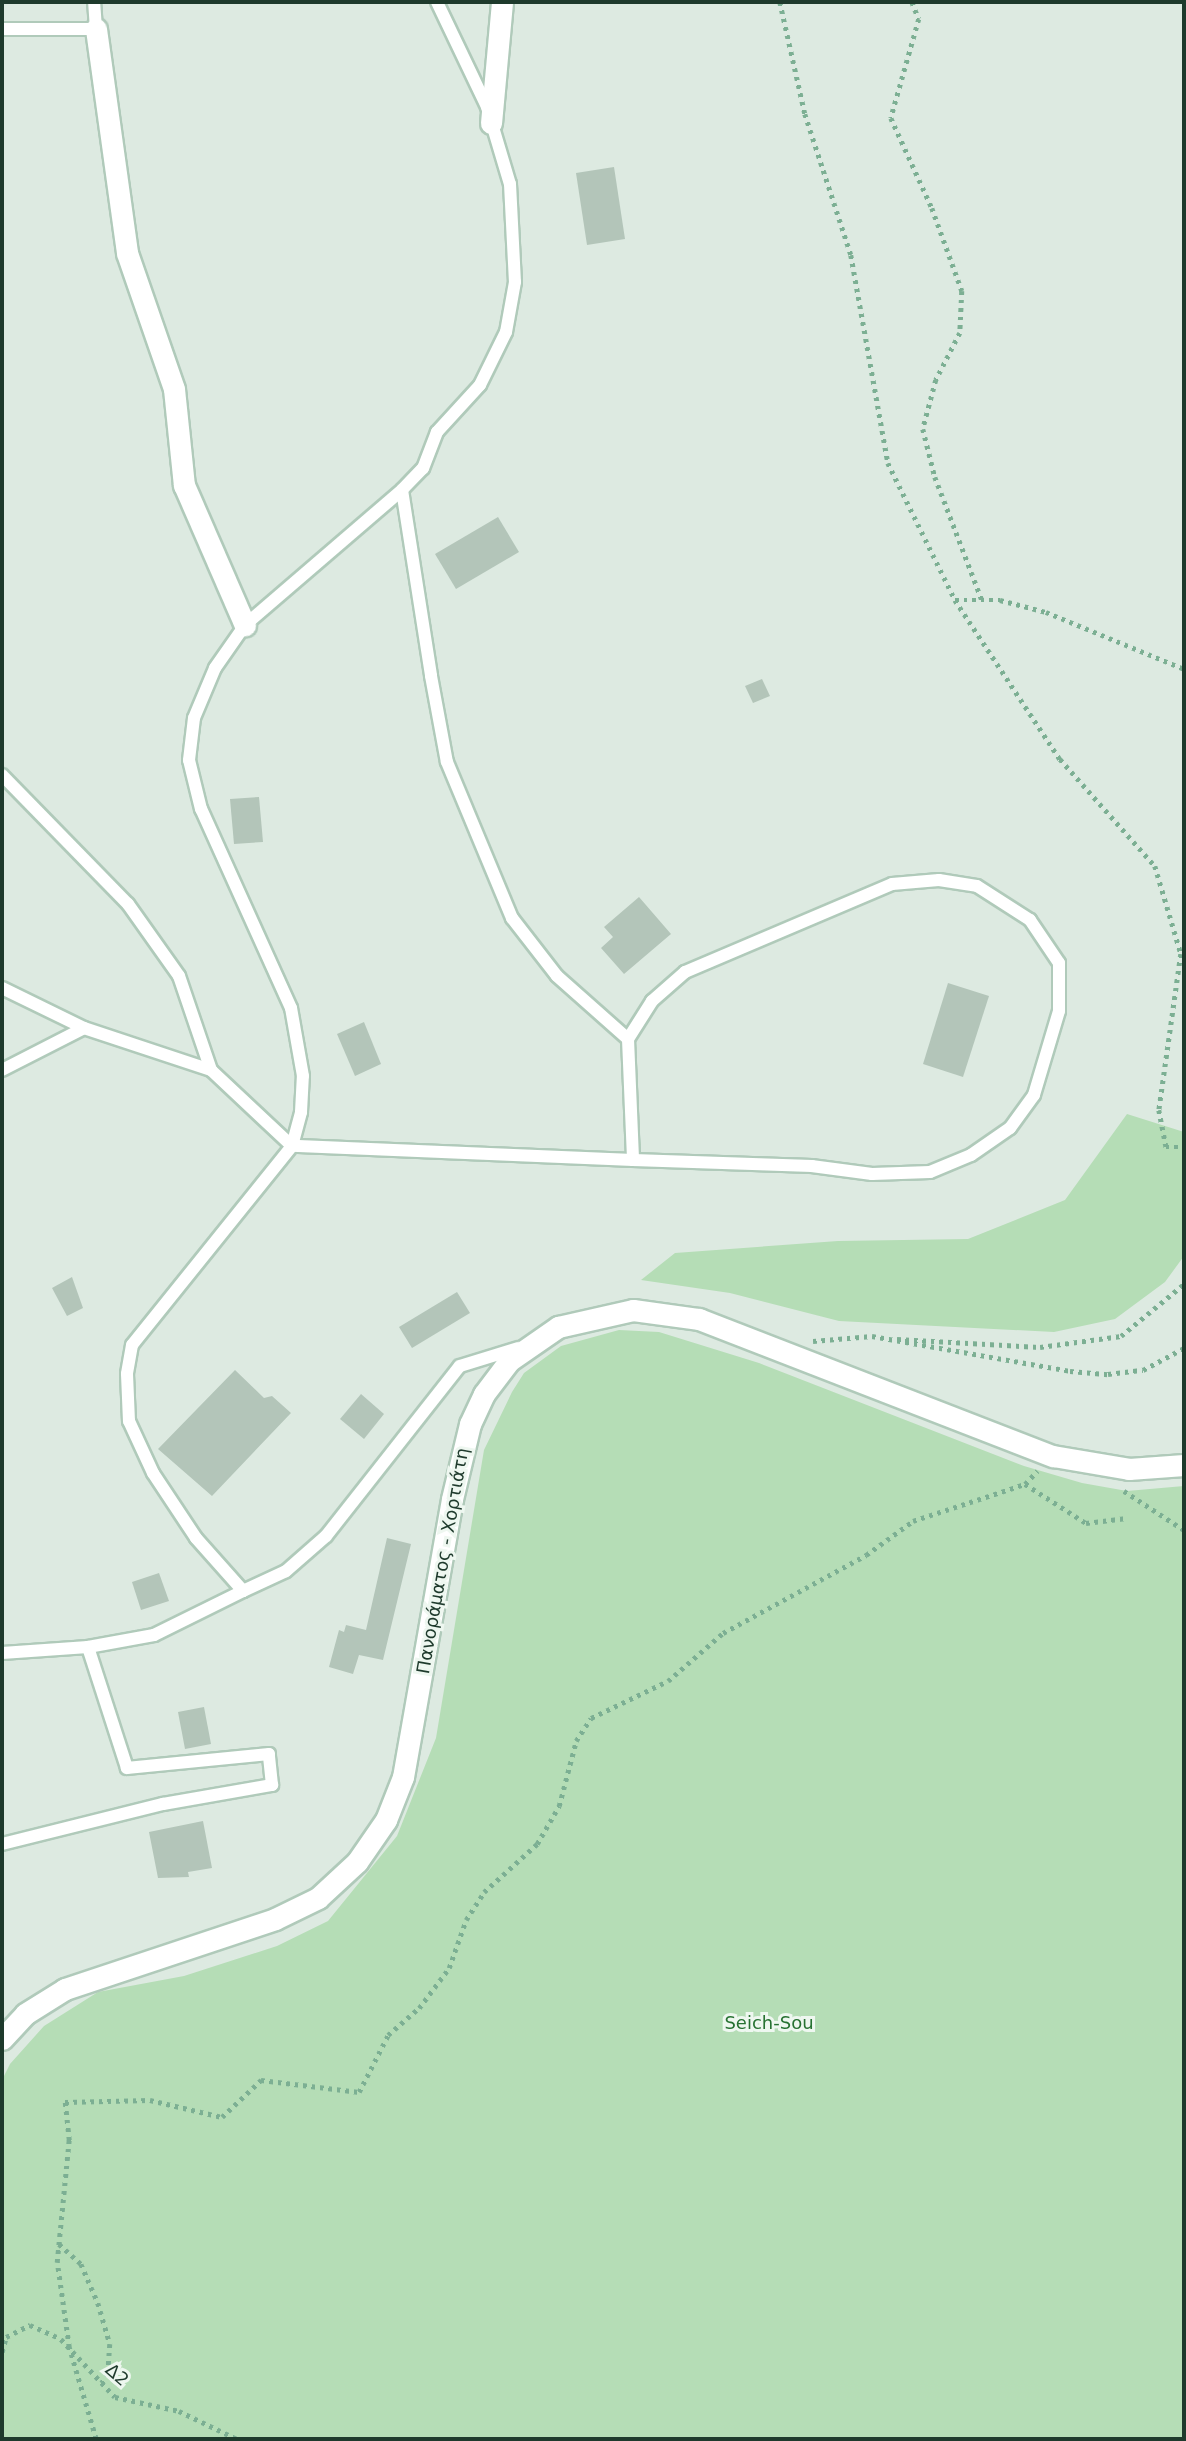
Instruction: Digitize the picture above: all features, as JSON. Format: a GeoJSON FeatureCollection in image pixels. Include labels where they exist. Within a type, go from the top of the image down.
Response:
{"type":"FeatureCollection","features":[{"type":"Feature","properties":{"kind":"main road"},"geometry":{"type":"LineString","coordinates":[[491,123],[502,2]]}},
{"type":"Feature","properties":{"kind":"main road"},"geometry":{"type":"LineString","coordinates":[[96,29],[127,253],[174,389],[184,485],[245,625]]}},
{"type":"Feature","properties":{"kind":"main road","name":"Πανοράματος - Χορτιάτη"},"geometry":{"type":"LineString","coordinates":[[2,2039],[25,2014],[65,1989],[275,1919],[318,1898],[357,1863],[386,1820],[403,1777],[466,1437],[484,1394],[524,1347],[575,1320],[643,1310],[699,1319],[1053,1456],[1114,1468],[1184,1465]]}},
{"type":"Feature","properties":{"kind":"lane"},"geometry":{"type":"LineString","coordinates":[[2,29],[96,29],[94,2]]}},
{"type":"Feature","properties":{"kind":"lane"},"geometry":{"type":"LineString","coordinates":[[243,1591],[196,1538],[153,1473],[129,1421],[127,1374],[132,1345],[292,1146],[301,1112],[303,1076],[291,1009],[201,809],[189,760],[194,718],[215,668],[245,625],[424,468],[437,432],[480,385],[506,332],[515,282],[510,184],[491,123],[438,2]]}},
{"type":"Feature","properties":{"kind":"lane"},"geometry":{"type":"LineString","coordinates":[[402,490],[447,762],[484,859],[512,918],[557,976],[628,1039]]}},
{"type":"Feature","properties":{"kind":"lane"},"geometry":{"type":"LineString","coordinates":[[2,775],[128,904],[179,976],[211,1070]]}},
{"type":"Feature","properties":{"kind":"lane"},"geometry":{"type":"LineString","coordinates":[[2,988],[84,1028],[211,1070],[292,1146],[633,1160],[813,1166],[872,1174],[930,1172],[971,1155],[1010,1128],[1034,1096],[1059,1011],[1059,963],[1030,920],[977,886],[939,880],[892,884],[685,972],[652,1001],[628,1039],[633,1160]]}},
{"type":"Feature","properties":{"kind":"lane"},"geometry":{"type":"LineString","coordinates":[[2,1070],[84,1028]]}},
{"type":"Feature","properties":{"kind":"lane"},"geometry":{"type":"LineString","coordinates":[[2,1653],[88,1647],[154,1635],[286,1571],[326,1536],[460,1366],[524,1347]]}},
{"type":"Feature","properties":{"kind":"lane"},"geometry":{"type":"LineString","coordinates":[[2,1844],[163,1804],[272,1785],[268,1754],[127,1768],[88,1647]]}},
{"type":"Feature","properties":{"kind":"path"},"geometry":{"type":"LineString","coordinates":[[780,2],[805,114],[850,256],[888,463],[955,600],[1060,759],[1155,866],[1181,954],[1178,1002],[1159,1111],[1166,1147],[1184,1147]]}},
{"type":"Feature","properties":{"kind":"path"},"geometry":{"type":"LineString","coordinates":[[912,2],[919,19],[891,118],[932,208],[962,291],[960,333],[936,380],[923,429],[935,477],[982,600]]}},
{"type":"Feature","properties":{"kind":"path"},"geometry":{"type":"LineString","coordinates":[[955,600],[1000,600],[1046,612],[1184,669]]}},
{"type":"Feature","properties":{"kind":"path"},"geometry":{"type":"LineString","coordinates":[[1178,1002],[1184,1000]]}},
{"type":"Feature","properties":{"kind":"path"},"geometry":{"type":"LineString","coordinates":[[792,1354],[817,1339],[872,1336],[964,1346],[1040,1348],[1121,1336],[1184,1284]]}},
{"type":"Feature","properties":{"kind":"path"},"geometry":{"type":"LineString","coordinates":[[872,1336],[1030,1365],[1108,1374],[1143,1370],[1184,1348]]}},
{"type":"Feature","properties":{"kind":"path"},"geometry":{"type":"LineString","coordinates":[[96,2439],[69,2347],[58,2244],[69,2140],[65,2102],[150,2100],[222,2118],[261,2080],[359,2092],[387,2035],[419,2007],[449,1968],[466,1920],[484,1892],[537,1844],[559,1806],[576,1741],[591,1718],[668,1681],[723,1633],[866,1555],[913,1521],[1025,1484],[1086,1523],[1127,1517]]}},
{"type":"Feature","properties":{"kind":"path"},"geometry":{"type":"LineString","coordinates":[[1121,1488],[1184,1530]]}},
{"type":"Feature","properties":{"kind":"path"},"geometry":{"type":"LineString","coordinates":[[58,2244],[81,2264],[98,2303],[110,2344],[108,2374],[102,2383]]}},
{"type":"Feature","properties":{"kind":"path","name":"Δ2"},"geometry":{"type":"LineString","coordinates":[[2,2352],[6,2337],[30,2325],[69,2347],[116,2397],[179,2410],[236,2439]]}},
{"type":"Feature","properties":{"kind":"green space"},"geometry":{"type":"Polygon","coordinates":[[[1127,1114],[1184,1132],[1184,1256],[1165,1282],[1115,1319],[1054,1332],[839,1321],[730,1293],[641,1280],[675,1253],[838,1241],[968,1239],[1065,1200],[1127,1114]]]}},
{"type":"Feature","properties":{"kind":"green space","name":"Seich-Sou"},"geometry":{"type":"Polygon","coordinates":[[[619,1330],[659,1332],[759,1363],[1024,1466],[1082,1483],[1127,1491],[1184,1486],[1184,2439],[2,2439],[2,2080],[10,2064],[44,2026],[98,1992],[184,1976],[277,1946],[328,1921],[397,1836],[436,1738],[484,1450],[512,1392],[524,1373],[561,1346],[619,1330]]]}},
{"type":"Feature","properties":{"kind":"building"},"geometry":{"type":"Polygon","coordinates":[[[614,167],[625,239],[587,245],[576,173],[614,167]]]}},
{"type":"Feature","properties":{"kind":"building"},"geometry":{"type":"Polygon","coordinates":[[[498,517],[519,552],[456,589],[435,554],[498,517]]]}},
{"type":"Feature","properties":{"kind":"building"},"geometry":{"type":"Polygon","coordinates":[[[762,679],[770,696],[753,703],[745,686],[762,679]]]}},
{"type":"Feature","properties":{"kind":"building"},"geometry":{"type":"Polygon","coordinates":[[[259,797],[263,842],[234,844],[230,799],[259,797]]]}},
{"type":"Feature","properties":{"kind":"building"},"geometry":{"type":"Polygon","coordinates":[[[639,897],[671,934],[624,974],[601,948],[613,937],[604,927],[639,897]]]}},
{"type":"Feature","properties":{"kind":"building"},"geometry":{"type":"Polygon","coordinates":[[[948,983],[989,996],[963,1077],[923,1064],[948,983]]]}},
{"type":"Feature","properties":{"kind":"building"},"geometry":{"type":"Polygon","coordinates":[[[364,1022],[381,1064],[355,1076],[337,1034],[364,1022]]]}},
{"type":"Feature","properties":{"kind":"building"},"geometry":{"type":"Polygon","coordinates":[[[72,1277],[83,1308],[67,1316],[52,1288],[72,1277]]]}},
{"type":"Feature","properties":{"kind":"building"},"geometry":{"type":"Polygon","coordinates":[[[457,1292],[470,1313],[412,1348],[399,1327],[457,1292]]]}},
{"type":"Feature","properties":{"kind":"building"},"geometry":{"type":"Polygon","coordinates":[[[235,1370],[264,1398],[272,1396],[291,1413],[212,1496],[158,1449],[235,1370]]]}},
{"type":"Feature","properties":{"kind":"building"},"geometry":{"type":"Polygon","coordinates":[[[361,1394],[384,1414],[364,1439],[340,1419],[361,1394]]]}},
{"type":"Feature","properties":{"kind":"building"},"geometry":{"type":"Polygon","coordinates":[[[387,1538],[411,1544],[383,1660],[359,1655],[353,1674],[329,1667],[339,1630],[344,1632],[346,1625],[366,1630],[387,1538]]]}},
{"type":"Feature","properties":{"kind":"building"},"geometry":{"type":"Polygon","coordinates":[[[159,1573],[169,1601],[141,1610],[132,1582],[159,1573]]]}},
{"type":"Feature","properties":{"kind":"building"},"geometry":{"type":"Polygon","coordinates":[[[204,1707],[211,1744],[185,1749],[178,1712],[204,1707]]]}},
{"type":"Feature","properties":{"kind":"building"},"geometry":{"type":"Polygon","coordinates":[[[203,1821],[212,1868],[188,1872],[189,1877],[158,1878],[149,1832],[203,1821]]]}}]}
